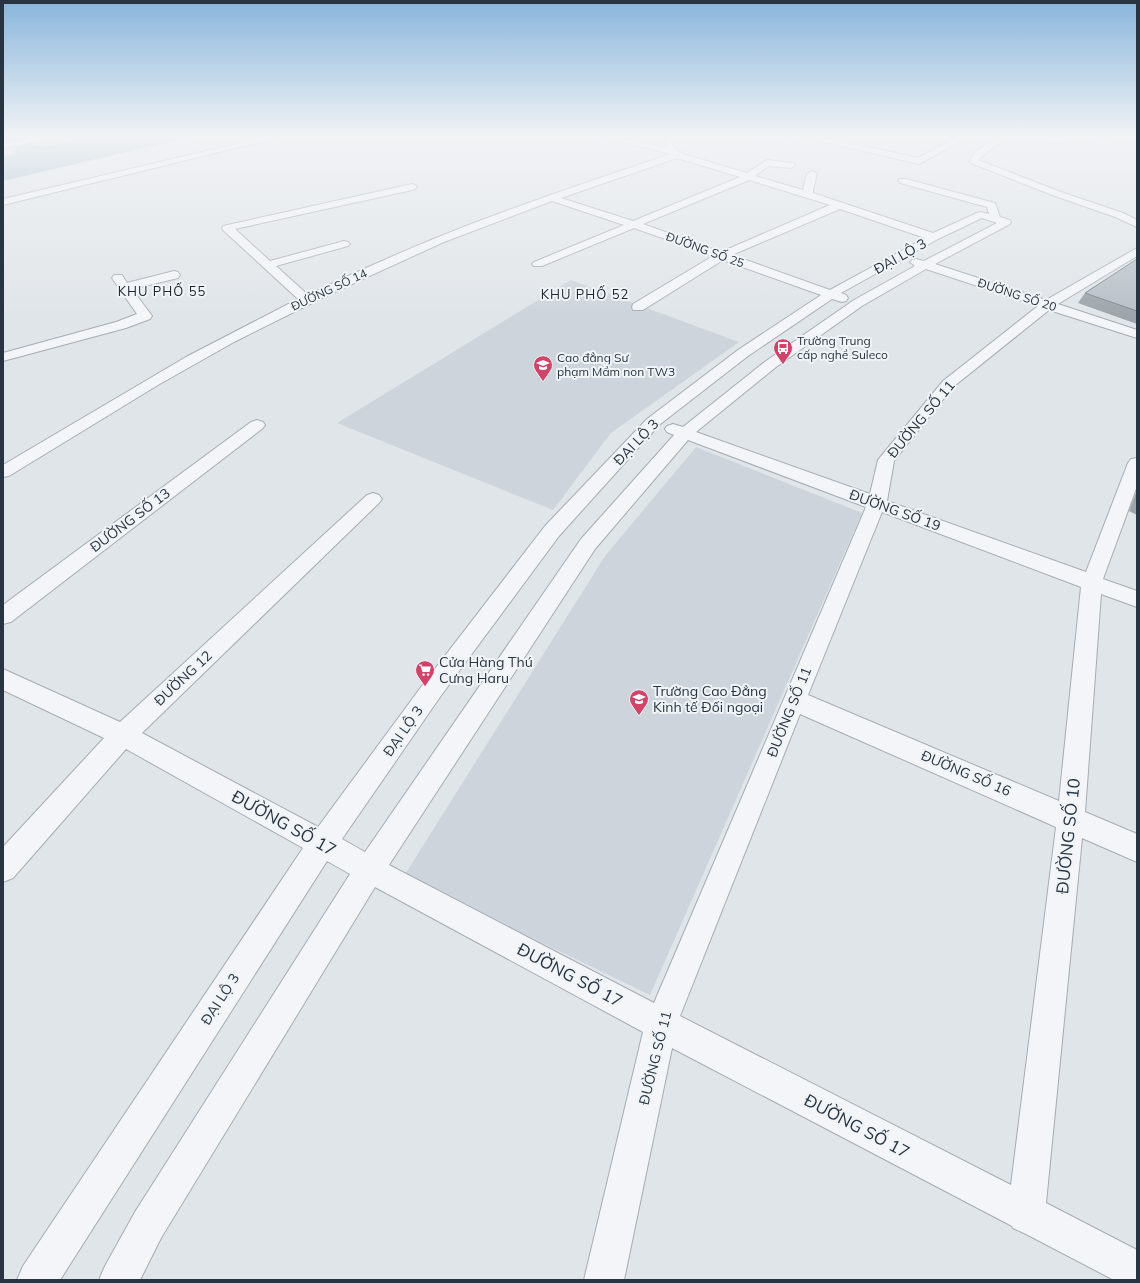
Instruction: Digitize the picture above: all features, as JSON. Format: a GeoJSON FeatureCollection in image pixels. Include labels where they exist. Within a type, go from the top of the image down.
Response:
{"type":"FeatureCollection","features":[{"type":"Feature","properties":{"kind":"street"},"geometry":{"type":"LineString","coordinates":[[3,202],[25,197]]}},
{"type":"Feature","properties":{"kind":"street"},"geometry":{"type":"LineString","coordinates":[[306,300],[227,228],[367,197]]}},
{"type":"Feature","properties":{"kind":"street","name":"ĐƯỜNG SỐ 14"},"geometry":{"type":"LineString","coordinates":[[3,472],[201,355],[306,300],[442,239],[555,197]]}},
{"type":"Feature","properties":{"kind":"street"},"geometry":{"type":"LineString","coordinates":[[538,264],[699,197]]}},
{"type":"Feature","properties":{"kind":"street"},"geometry":{"type":"LineString","coordinates":[[815,197],[934,237]]}},
{"type":"Feature","properties":{"kind":"street"},"geometry":{"type":"LineString","coordinates":[[961,197],[991,205],[995,218]]}},
{"type":"Feature","properties":{"kind":"street"},"geometry":{"type":"LineString","coordinates":[[1066,197],[1119,215],[1137,224]]}},
{"type":"Feature","properties":{"kind":"street","name":"ĐƯỜNG SỐ 25"},"geometry":{"type":"LineString","coordinates":[[552,198],[632,224],[858,303]]}},
{"type":"Feature","properties":{"kind":"street"},"geometry":{"type":"LineString","coordinates":[[638,307],[721,256],[840,205]]}},
{"type":"Feature","properties":{"kind":"street","name":"ĐẠI LỘ 3"},"geometry":{"type":"LineString","coordinates":[[37,1280],[322,844],[432,690],[552,531],[653,422],[743,353],[831,294],[897,256],[934,237],[981,215],[1006,222],[858,303],[771,364],[684,434],[588,544],[370,869],[276,1017],[148,1225],[119,1280]]}},
{"type":"Feature","properties":{"kind":"street"},"geometry":{"type":"LineString","coordinates":[[268,265],[344,244]]}},
{"type":"Feature","properties":{"kind":"street","name":"ĐƯỜNG SỐ 11"},"geometry":{"type":"LineString","coordinates":[[604,1280],[662,1024],[794,700],[877,503],[886,460],[948,384],[1048,305],[1137,251]]}},
{"type":"Feature","properties":{"kind":"street","name":"ĐƯỜNG SỐ 20"},"geometry":{"type":"LineString","coordinates":[[897,256],[1137,334]]}},
{"type":"Feature","properties":{"kind":"street"},"geometry":{"type":"LineString","coordinates":[[3,357],[121,326],[145,316],[121,283],[174,275]]}},
{"type":"Feature","properties":{"kind":"street","name":"ĐƯỜNG SỐ 19"},"geometry":{"type":"LineString","coordinates":[[653,422],[1137,599]]}},
{"type":"Feature","properties":{"kind":"street","name":"ĐƯỜNG SỐ 13"},"geometry":{"type":"LineString","coordinates":[[3,616],[257,425]]}},
{"type":"Feature","properties":{"kind":"street","name":"ĐƯỜNG SỐ 10"},"geometry":{"type":"LineString","coordinates":[[1026,1215],[1071,818],[1092,582],[1137,463]]}},
{"type":"Feature","properties":{"kind":"street","name":"ĐƯỜNG 12"},"geometry":{"type":"LineString","coordinates":[[3,868],[123,735],[373,499]]}},
{"type":"Feature","properties":{"kind":"street","name":"ĐƯỜNG SỐ 17"},"geometry":{"type":"LineString","coordinates":[[3,679],[123,735],[322,844],[662,1024],[1026,1215],[1137,1271]]}},
{"type":"Feature","properties":{"kind":"street","name":"ĐƯỜNG SỐ 16"},"geometry":{"type":"LineString","coordinates":[[794,700],[1071,818],[1137,848]]}},
{"type":"Feature","properties":{"kind":"shaded area","name":"Cao đẳng Sư phạm Mầm non TW3"},"geometry":{"type":"Polygon","coordinates":[[[571,280],[739,342],[611,433],[553,510],[337,423],[571,280]]]}},
{"type":"Feature","properties":{"kind":"shaded area","name":"Trường Cao Đẳng Kinh tế Đối ngoại"},"geometry":{"type":"Polygon","coordinates":[[[696,447],[862,513],[650,995],[404,876],[605,556],[696,447]]]}},
{"type":"Feature","properties":{"kind":"building"},"geometry":{"type":"Polygon","coordinates":[[[1137,259],[1137,311],[1085,293],[1137,259]]]}},
{"type":"Feature","properties":{"kind":"place","name":"Trường Trung cấp nghề Suleco"},"geometry":{"type":"Point","coordinates":[783,365]}},
{"type":"Feature","properties":{"kind":"place","name":"Cao đẳng Sư phạm Mầm non TW3"},"geometry":{"type":"Point","coordinates":[543,382]}},
{"type":"Feature","properties":{"kind":"place","name":"Cửa Hàng Thú Cưng Haru"},"geometry":{"type":"Point","coordinates":[425,687]}},
{"type":"Feature","properties":{"kind":"place","name":"Trường Cao Đẳng Kinh tế Đối ngoại"},"geometry":{"type":"Point","coordinates":[639,716]}},
{"type":"Feature","properties":{"kind":"district","name":"KHU PHỐ 55"},"geometry":{"type":"Point","coordinates":[162,291]}},
{"type":"Feature","properties":{"kind":"district","name":"KHU PHỐ 52"},"geometry":{"type":"Point","coordinates":[585,294]}}]}
